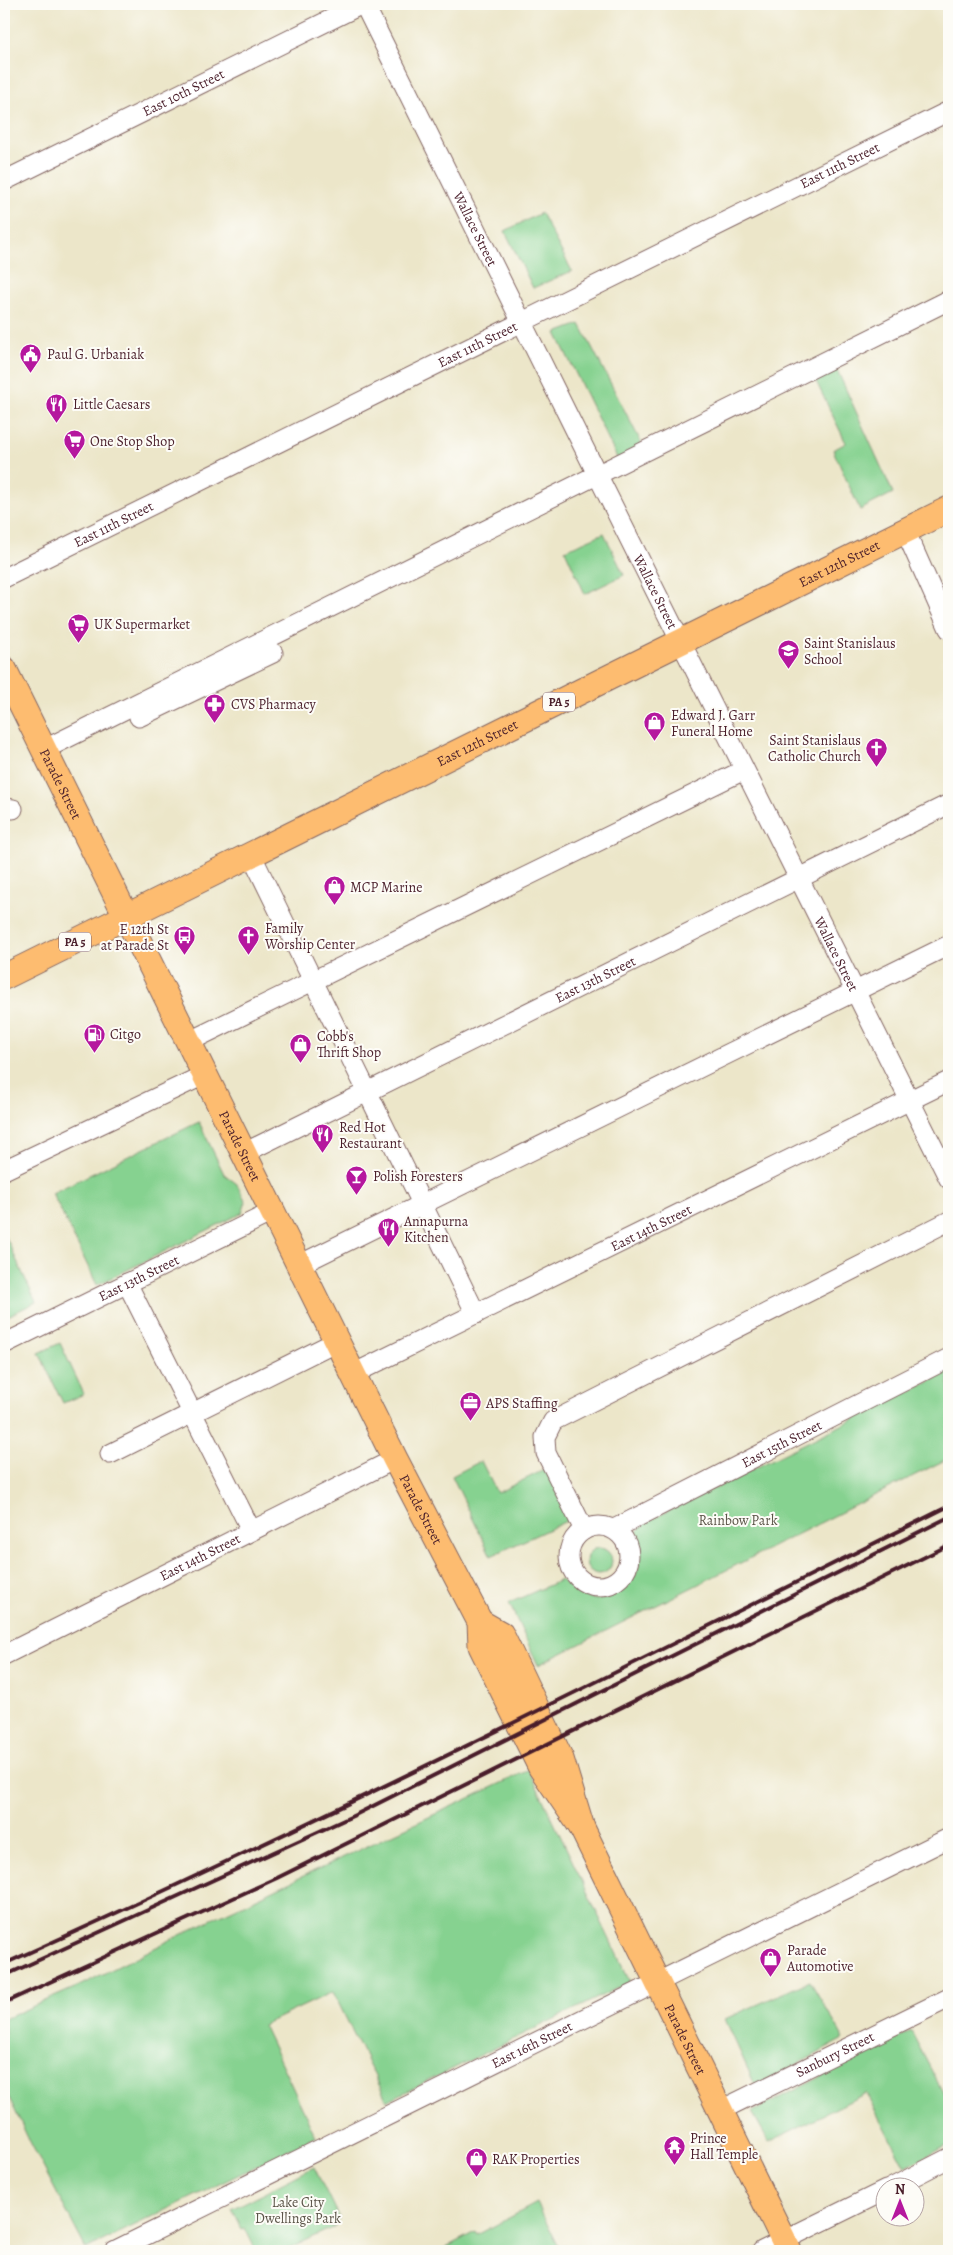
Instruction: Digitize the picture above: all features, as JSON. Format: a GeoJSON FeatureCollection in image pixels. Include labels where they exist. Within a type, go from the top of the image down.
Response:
{"type":"FeatureCollection","features":[{"type":"Feature","properties":{"kind":"main road","name":"East 12th Street"},"geometry":{"type":"LineString","coordinates":[[4,976],[949,509]]}},
{"type":"Feature","properties":{"kind":"main road","name":"Parade Street"},"geometry":{"type":"LineString","coordinates":[[4,669],[42,750],[395,1459],[480,1622],[501,1634],[561,1759],[582,1828],[719,2111],[778,2248]]}},
{"type":"Feature","properties":{"kind":"street","name":"East 10th Street"},"geometry":{"type":"LineString","coordinates":[[4,181],[363,4]]}},
{"type":"Feature","properties":{"kind":"street","name":"Wallace Street"},"geometry":{"type":"LineString","coordinates":[[363,4],[949,1179]]}},
{"type":"Feature","properties":{"kind":"street","name":"East 11th Street"},"geometry":{"type":"LineString","coordinates":[[4,578],[949,111]]}},
{"type":"Feature","properties":{"kind":"street"},"geometry":{"type":"LineString","coordinates":[[42,750],[598,476],[949,300]]}},
{"type":"Feature","properties":{"kind":"street"},"geometry":{"type":"LineString","coordinates":[[905,530],[949,628]]}},
{"type":"Feature","properties":{"kind":"street"},"geometry":{"type":"LineString","coordinates":[[114,729],[273,653]]}},
{"type":"Feature","properties":{"kind":"street"},"geometry":{"type":"LineString","coordinates":[[188,1042],[744,770]]}},
{"type":"Feature","properties":{"kind":"street","name":"East 13th Street"},"geometry":{"type":"LineString","coordinates":[[244,1153],[949,804]]}},
{"type":"Feature","properties":{"kind":"street"},"geometry":{"type":"LineString","coordinates":[[251,854],[476,1314]]}},
{"type":"Feature","properties":{"kind":"street"},"geometry":{"type":"LineString","coordinates":[[299,1265],[949,946]]}},
{"type":"Feature","properties":{"kind":"street"},"geometry":{"type":"LineString","coordinates":[[4,1170],[204,1076]]}},
{"type":"Feature","properties":{"kind":"street","name":"East 14th Street"},"geometry":{"type":"LineString","coordinates":[[353,1374],[949,1081]]}},
{"type":"Feature","properties":{"kind":"street","name":"East 13th Street"},"geometry":{"type":"LineString","coordinates":[[4,1344],[272,1212]]}},
{"type":"Feature","properties":{"kind":"street"},"geometry":{"type":"LineString","coordinates":[[614,1529],[627,1544],[630,1554],[629,1564],[625,1573],[609,1586],[589,1586],[580,1581],[573,1573],[569,1564],[568,1554],[571,1544],[584,1530],[546,1454],[545,1437],[553,1421],[949,1221]]}},
{"type":"Feature","properties":{"kind":"street"},"geometry":{"type":"LineString","coordinates":[[127,1284],[251,1530]]}},
{"type":"Feature","properties":{"kind":"street"},"geometry":{"type":"LineString","coordinates":[[110,1454],[337,1341]]}},
{"type":"Feature","properties":{"kind":"street","name":"East 15th Street"},"geometry":{"type":"LineString","coordinates":[[584,1530],[599,1526],[614,1529],[949,1358]]}},
{"type":"Feature","properties":{"kind":"street","name":"East 14th Street"},"geometry":{"type":"LineString","coordinates":[[4,1655],[395,1459]]}},
{"type":"Feature","properties":{"kind":"street","name":"East 16th Street"},"geometry":{"type":"LineString","coordinates":[[114,2251],[949,1838]]}},
{"type":"Feature","properties":{"kind":"street","name":"Sanbury Street"},"geometry":{"type":"LineString","coordinates":[[719,2111],[949,1998]]}},
{"type":"Feature","properties":{"kind":"street"},"geometry":{"type":"LineString","coordinates":[[910,2178],[949,2158]]}},
{"type":"Feature","properties":{"kind":"street"},"geometry":{"type":"LineString","coordinates":[[778,2248],[876,2195]]}},
{"type":"Feature","properties":{"kind":"green space"},"geometry":{"type":"Polygon","coordinates":[[[541,213],[572,271],[533,288],[505,231],[541,213]]]}},
{"type":"Feature","properties":{"kind":"green space"},"geometry":{"type":"Polygon","coordinates":[[[580,324],[643,446],[618,460],[556,333],[580,324]]]}},
{"type":"Feature","properties":{"kind":"green space"},"geometry":{"type":"Polygon","coordinates":[[[833,361],[893,493],[860,510],[833,450],[846,443],[812,373],[833,361]]]}},
{"type":"Feature","properties":{"kind":"green space"},"geometry":{"type":"Polygon","coordinates":[[[604,533],[624,575],[585,594],[565,550],[604,533]]]}},
{"type":"Feature","properties":{"kind":"green space"},"geometry":{"type":"Polygon","coordinates":[[[199,1122],[224,1174],[237,1184],[246,1202],[242,1213],[97,1285],[52,1193],[199,1122]]]}},
{"type":"Feature","properties":{"kind":"green space"},"geometry":{"type":"Polygon","coordinates":[[[4,1233],[36,1302],[4,1318],[4,1233]]]}},
{"type":"Feature","properties":{"kind":"green space"},"geometry":{"type":"Polygon","coordinates":[[[60,1343],[84,1394],[63,1403],[39,1353],[60,1343]]]}},
{"type":"Feature","properties":{"kind":"green space","name":"Rainbow Park"},"geometry":{"type":"Polygon","coordinates":[[[949,1372],[949,1458],[538,1665],[509,1603],[561,1580],[583,1596],[598,1599],[614,1595],[628,1584],[635,1575],[639,1561],[635,1535],[650,1520],[949,1372]]]}},
{"type":"Feature","properties":{"kind":"green space"},"geometry":{"type":"Polygon","coordinates":[[[481,1461],[497,1493],[548,1468],[573,1518],[491,1556],[452,1476],[481,1461]]]}},
{"type":"Feature","properties":{"kind":"green space"},"geometry":{"type":"Polygon","coordinates":[[[599,1548],[608,1552],[612,1561],[608,1570],[599,1574],[590,1570],[586,1561],[590,1552],[599,1548]]]}},
{"type":"Feature","properties":{"kind":"green space"},"geometry":{"type":"Polygon","coordinates":[[[529,1770],[630,1982],[387,2101],[333,1992],[263,2025],[316,2137],[86,2249],[27,2136],[4,2087],[4,2019],[79,1986],[212,1919],[529,1770]]]}},
{"type":"Feature","properties":{"kind":"green space"},"geometry":{"type":"Polygon","coordinates":[[[810,1981],[844,2039],[756,2087],[725,2019],[810,1981]]]}},
{"type":"Feature","properties":{"kind":"green space"},"geometry":{"type":"Polygon","coordinates":[[[911,2031],[949,2104],[949,2145],[905,2167],[866,2093],[769,2142],[752,2112],[911,2031]]]}},
{"type":"Feature","properties":{"kind":"green space","name":"Lake City Dwellings Park"},"geometry":{"type":"Polygon","coordinates":[[[314,2167],[339,2218],[336,2226],[283,2251],[256,2251],[245,2228],[242,2229],[232,2209],[314,2167]]]}},
{"type":"Feature","properties":{"kind":"green space"},"geometry":{"type":"Polygon","coordinates":[[[537,2203],[561,2251],[439,2251],[475,2232],[477,2235],[537,2203]]]}},
{"type":"Feature","properties":{"kind":"railway"},"geometry":{"type":"LineString","coordinates":[[4,1964],[123,1910],[361,1797],[597,1682],[949,1506]]}},
{"type":"Feature","properties":{"kind":"railway"},"geometry":{"type":"LineString","coordinates":[[4,1976],[357,1814],[949,1517]]}},
{"type":"Feature","properties":{"kind":"railway"},"geometry":{"type":"LineString","coordinates":[[4,2003],[277,1878],[949,1545]]}},
{"type":"Feature","properties":{"kind":"place","name":"Paul G. Urbaniak"},"geometry":{"type":"Point","coordinates":[31,373]}},
{"type":"Feature","properties":{"kind":"place","name":"Little Caesars"},"geometry":{"type":"Point","coordinates":[57,423]}},
{"type":"Feature","properties":{"kind":"place","name":"One Stop Shop"},"geometry":{"type":"Point","coordinates":[74,460]}},
{"type":"Feature","properties":{"kind":"place","name":"UK Supermarket"},"geometry":{"type":"Point","coordinates":[78,643]}},
{"type":"Feature","properties":{"kind":"place","name":"Saint Stanislaus School"},"geometry":{"type":"Point","coordinates":[788,670]}},
{"type":"Feature","properties":{"kind":"place","name":"CVS Pharmacy"},"geometry":{"type":"Point","coordinates":[215,723]}},
{"type":"Feature","properties":{"kind":"place","name":"Edward J. Garr Funeral Home"},"geometry":{"type":"Point","coordinates":[655,742]}},
{"type":"Feature","properties":{"kind":"place","name":"Saint Stanislaus Catholic Church"},"geometry":{"type":"Point","coordinates":[877,767]}},
{"type":"Feature","properties":{"kind":"place","name":"MCP Marine"},"geometry":{"type":"Point","coordinates":[334,906]}},
{"type":"Feature","properties":{"kind":"place","name":"Family Worship Center"},"geometry":{"type":"Point","coordinates":[249,955]}},
{"type":"Feature","properties":{"kind":"place","name":"E 12th St at Parade St"},"geometry":{"type":"Point","coordinates":[185,956]}},
{"type":"Feature","properties":{"kind":"place","name":"Citgo"},"geometry":{"type":"Point","coordinates":[94,1053]}},
{"type":"Feature","properties":{"kind":"place","name":"Cobb's Thrift Shop"},"geometry":{"type":"Point","coordinates":[301,1063]}},
{"type":"Feature","properties":{"kind":"place","name":"Red Hot Restaurant"},"geometry":{"type":"Point","coordinates":[323,1154]}},
{"type":"Feature","properties":{"kind":"place","name":"Polish Foresters"},"geometry":{"type":"Point","coordinates":[357,1195]}},
{"type":"Feature","properties":{"kind":"place","name":"Annapurna Kitchen"},"geometry":{"type":"Point","coordinates":[388,1248]}},
{"type":"Feature","properties":{"kind":"place","name":"APS Staffing"},"geometry":{"type":"Point","coordinates":[470,1422]}},
{"type":"Feature","properties":{"kind":"place","name":"Parade Automotive"},"geometry":{"type":"Point","coordinates":[771,1977]}},
{"type":"Feature","properties":{"kind":"place","name":"Prince Hall Temple"},"geometry":{"type":"Point","coordinates":[674,2165]}},
{"type":"Feature","properties":{"kind":"place","name":"RAK Properties"},"geometry":{"type":"Point","coordinates":[476,2178]}}]}
